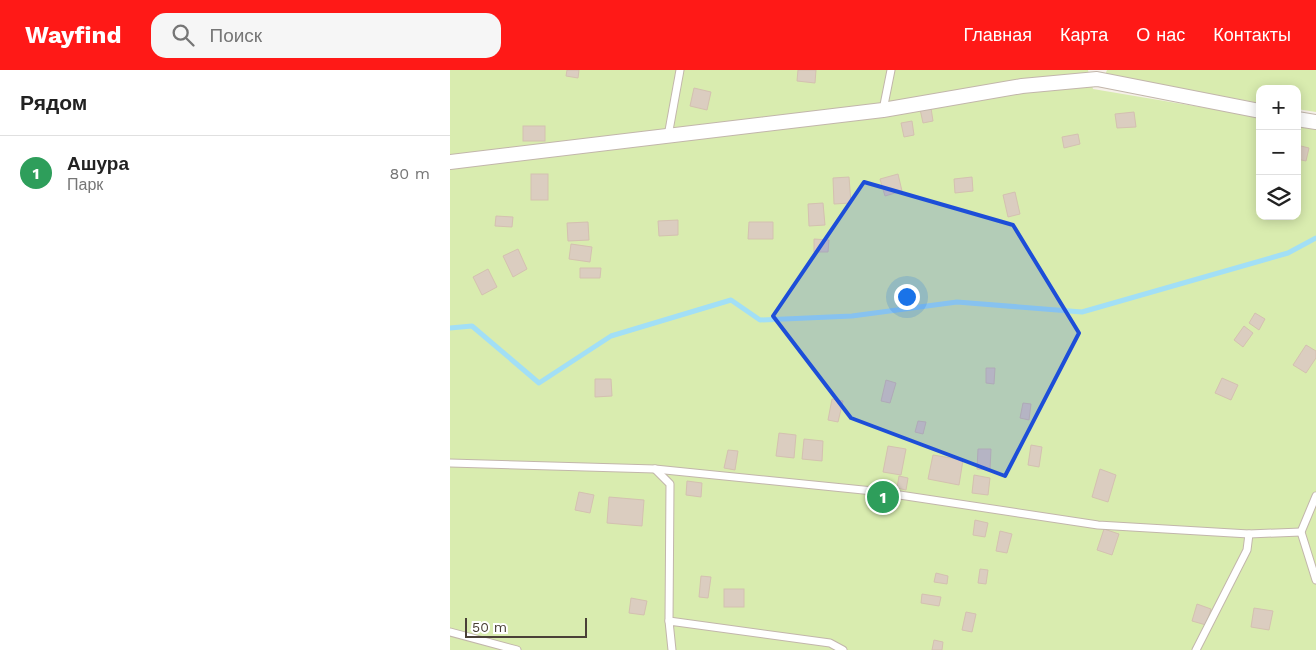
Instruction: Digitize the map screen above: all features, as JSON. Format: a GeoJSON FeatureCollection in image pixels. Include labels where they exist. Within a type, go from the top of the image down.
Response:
{"type":"FeatureCollection","features":[{"type":"Feature","properties":{"kind":"street"},"geometry":{"type":"LineString","coordinates":[[450,162],[883,110],[1098,74],[1256,110]]}},
{"type":"Feature","properties":{"kind":"street"},"geometry":{"type":"LineString","coordinates":[[1301,120],[1316,122]]}},
{"type":"Feature","properties":{"kind":"lane"},"geometry":{"type":"LineString","coordinates":[[668,136],[680,70]]}},
{"type":"Feature","properties":{"kind":"lane"},"geometry":{"type":"LineString","coordinates":[[883,110],[891,70]]}},
{"type":"Feature","properties":{"kind":"lane"},"geometry":{"type":"LineString","coordinates":[[450,463],[655,469],[873,491],[1098,525],[1248,534],[1301,532]]}},
{"type":"Feature","properties":{"kind":"lane"},"geometry":{"type":"LineString","coordinates":[[655,469],[670,484],[669,621],[672,650]]}},
{"type":"Feature","properties":{"kind":"lane"},"geometry":{"type":"LineString","coordinates":[[1316,496],[1301,532],[1316,580]]}},
{"type":"Feature","properties":{"kind":"lane"},"geometry":{"type":"LineString","coordinates":[[1196,650],[1247,550],[1248,534]]}},
{"type":"Feature","properties":{"kind":"lane"},"geometry":{"type":"LineString","coordinates":[[669,621],[830,643],[843,650]]}},
{"type":"Feature","properties":{"kind":"lane"},"geometry":{"type":"LineString","coordinates":[[450,632],[517,650]]}},
{"type":"Feature","properties":{"kind":"highlighted area"},"geometry":{"type":"Polygon","coordinates":[[[864,182],[1013,225],[1079,333],[1005,476],[851,418],[773,316],[864,182]]]}},
{"type":"Feature","properties":{"kind":"green space"},"geometry":{"type":"Polygon","coordinates":[[[450,70],[1088,70],[1093,89],[1256,116],[1256,220],[1301,220],[1301,125],[1316,127],[1316,650],[450,650],[450,70]]]}},
{"type":"Feature","properties":{"kind":"green space"},"geometry":{"type":"Polygon","coordinates":[[[1107,70],[1316,70],[1316,112],[1301,110],[1301,85],[1256,85],[1256,102],[1105,75],[1107,70]]]}},
{"type":"Feature","properties":{"kind":"building"},"geometry":{"type":"Polygon","coordinates":[[[567,70],[579,70],[578,78],[566,76],[567,70]]]}},
{"type":"Feature","properties":{"kind":"building"},"geometry":{"type":"Polygon","coordinates":[[[798,70],[816,70],[815,83],[797,81],[798,70]]]}},
{"type":"Feature","properties":{"kind":"building"},"geometry":{"type":"Polygon","coordinates":[[[694,88],[711,92],[707,110],[690,106],[694,88]]]}},
{"type":"Feature","properties":{"kind":"building"},"geometry":{"type":"Polygon","coordinates":[[[931,108],[933,121],[923,123],[920,109],[931,108]]]}},
{"type":"Feature","properties":{"kind":"building"},"geometry":{"type":"Polygon","coordinates":[[[1134,112],[1136,127],[1117,128],[1115,114],[1134,112]]]}},
{"type":"Feature","properties":{"kind":"building"},"geometry":{"type":"Polygon","coordinates":[[[912,121],[914,135],[904,137],[901,123],[912,121]]]}},
{"type":"Feature","properties":{"kind":"building"},"geometry":{"type":"Polygon","coordinates":[[[523,126],[545,126],[545,141],[523,141],[523,126]]]}},
{"type":"Feature","properties":{"kind":"building"},"geometry":{"type":"Polygon","coordinates":[[[1078,134],[1080,144],[1064,148],[1062,137],[1078,134]]]}},
{"type":"Feature","properties":{"kind":"building"},"geometry":{"type":"Polygon","coordinates":[[[1301,146],[1309,148],[1306,161],[1301,160],[1301,146]]]}},
{"type":"Feature","properties":{"kind":"building"},"geometry":{"type":"Polygon","coordinates":[[[531,174],[548,174],[548,200],[531,200],[531,174]]]}},
{"type":"Feature","properties":{"kind":"building"},"geometry":{"type":"Polygon","coordinates":[[[898,174],[902,191],[885,196],[880,179],[898,174]]]}},
{"type":"Feature","properties":{"kind":"building"},"geometry":{"type":"Polygon","coordinates":[[[849,177],[851,203],[834,204],[833,178],[849,177]]]}},
{"type":"Feature","properties":{"kind":"building"},"geometry":{"type":"Polygon","coordinates":[[[972,177],[973,191],[955,193],[954,179],[972,177]]]}},
{"type":"Feature","properties":{"kind":"building"},"geometry":{"type":"Polygon","coordinates":[[[1015,192],[1020,214],[1008,217],[1003,195],[1015,192]]]}},
{"type":"Feature","properties":{"kind":"building"},"geometry":{"type":"Polygon","coordinates":[[[823,203],[825,225],[809,226],[808,204],[823,203]]]}},
{"type":"Feature","properties":{"kind":"building"},"geometry":{"type":"Polygon","coordinates":[[[496,216],[513,217],[512,227],[495,226],[496,216]]]}},
{"type":"Feature","properties":{"kind":"building"},"geometry":{"type":"Polygon","coordinates":[[[678,220],[678,235],[659,236],[658,221],[678,220]]]}},
{"type":"Feature","properties":{"kind":"building"},"geometry":{"type":"Polygon","coordinates":[[[588,222],[589,240],[568,241],[567,223],[588,222]]]}},
{"type":"Feature","properties":{"kind":"building"},"geometry":{"type":"Polygon","coordinates":[[[749,222],[773,222],[773,239],[748,239],[749,222]]]}},
{"type":"Feature","properties":{"kind":"building"},"geometry":{"type":"Polygon","coordinates":[[[814,239],[829,240],[828,252],[814,252],[814,239]]]}},
{"type":"Feature","properties":{"kind":"building"},"geometry":{"type":"Polygon","coordinates":[[[571,244],[592,247],[590,262],[569,259],[571,244]]]}},
{"type":"Feature","properties":{"kind":"building"},"geometry":{"type":"Polygon","coordinates":[[[518,249],[527,269],[513,277],[503,256],[518,249]]]}},
{"type":"Feature","properties":{"kind":"building"},"geometry":{"type":"Polygon","coordinates":[[[580,268],[601,268],[600,278],[580,278],[580,268]]]}},
{"type":"Feature","properties":{"kind":"building"},"geometry":{"type":"Polygon","coordinates":[[[488,269],[497,287],[482,295],[473,277],[488,269]]]}},
{"type":"Feature","properties":{"kind":"building"},"geometry":{"type":"Polygon","coordinates":[[[1255,313],[1265,319],[1259,330],[1249,323],[1255,313]]]}},
{"type":"Feature","properties":{"kind":"building"},"geometry":{"type":"Polygon","coordinates":[[[1244,326],[1253,333],[1243,347],[1234,340],[1244,326]]]}},
{"type":"Feature","properties":{"kind":"building"},"geometry":{"type":"Polygon","coordinates":[[[1306,345],[1316,351],[1316,358],[1306,373],[1293,365],[1306,345]]]}},
{"type":"Feature","properties":{"kind":"building"},"geometry":{"type":"Polygon","coordinates":[[[986,368],[995,368],[994,384],[986,383],[986,368]]]}},
{"type":"Feature","properties":{"kind":"building"},"geometry":{"type":"Polygon","coordinates":[[[1222,378],[1238,385],[1231,400],[1215,393],[1222,378]]]}},
{"type":"Feature","properties":{"kind":"building"},"geometry":{"type":"Polygon","coordinates":[[[595,379],[611,379],[612,396],[595,397],[595,379]]]}},
{"type":"Feature","properties":{"kind":"building"},"geometry":{"type":"Polygon","coordinates":[[[886,380],[896,383],[890,403],[881,401],[886,380]]]}},
{"type":"Feature","properties":{"kind":"building"},"geometry":{"type":"Polygon","coordinates":[[[832,399],[843,401],[838,422],[828,420],[832,399]]]}},
{"type":"Feature","properties":{"kind":"building"},"geometry":{"type":"Polygon","coordinates":[[[1023,403],[1031,404],[1029,420],[1020,418],[1023,403]]]}},
{"type":"Feature","properties":{"kind":"building"},"geometry":{"type":"Polygon","coordinates":[[[918,421],[926,422],[923,434],[915,432],[918,421]]]}},
{"type":"Feature","properties":{"kind":"building"},"geometry":{"type":"Polygon","coordinates":[[[779,433],[796,435],[794,458],[776,456],[779,433]]]}},
{"type":"Feature","properties":{"kind":"building"},"geometry":{"type":"Polygon","coordinates":[[[804,439],[823,441],[822,461],[802,459],[804,439]]]}},
{"type":"Feature","properties":{"kind":"building"},"geometry":{"type":"Polygon","coordinates":[[[1031,445],[1042,447],[1039,467],[1028,465],[1031,445]]]}},
{"type":"Feature","properties":{"kind":"building"},"geometry":{"type":"Polygon","coordinates":[[[888,446],[906,449],[901,475],[883,472],[888,446]]]}},
{"type":"Feature","properties":{"kind":"building"},"geometry":{"type":"Polygon","coordinates":[[[978,449],[991,449],[990,470],[977,469],[978,449]]]}},
{"type":"Feature","properties":{"kind":"building"},"geometry":{"type":"Polygon","coordinates":[[[728,450],[738,451],[735,470],[724,468],[728,450]]]}},
{"type":"Feature","properties":{"kind":"building"},"geometry":{"type":"Polygon","coordinates":[[[933,455],[963,460],[959,485],[928,479],[933,455]]]}},
{"type":"Feature","properties":{"kind":"building"},"geometry":{"type":"Polygon","coordinates":[[[1100,469],[1116,475],[1108,502],[1092,497],[1100,469]]]}},
{"type":"Feature","properties":{"kind":"building"},"geometry":{"type":"Polygon","coordinates":[[[974,475],[990,478],[988,495],[972,493],[974,475]]]}},
{"type":"Feature","properties":{"kind":"building"},"geometry":{"type":"Polygon","coordinates":[[[899,476],[908,478],[906,490],[897,488],[899,476]]]}},
{"type":"Feature","properties":{"kind":"building"},"geometry":{"type":"Polygon","coordinates":[[[687,481],[702,483],[701,497],[686,495],[687,481]]]}},
{"type":"Feature","properties":{"kind":"building"},"geometry":{"type":"Polygon","coordinates":[[[579,492],[594,495],[590,513],[575,510],[579,492]]]}},
{"type":"Feature","properties":{"kind":"building"},"geometry":{"type":"Polygon","coordinates":[[[609,497],[644,500],[642,526],[607,523],[609,497]]]}},
{"type":"Feature","properties":{"kind":"building"},"geometry":{"type":"Polygon","coordinates":[[[975,520],[988,523],[985,537],[973,535],[975,520]]]}},
{"type":"Feature","properties":{"kind":"building"},"geometry":{"type":"Polygon","coordinates":[[[1104,529],[1119,534],[1112,555],[1097,550],[1104,529]]]}},
{"type":"Feature","properties":{"kind":"building"},"geometry":{"type":"Polygon","coordinates":[[[1000,531],[1012,534],[1007,553],[996,551],[1000,531]]]}},
{"type":"Feature","properties":{"kind":"building"},"geometry":{"type":"Polygon","coordinates":[[[980,569],[988,570],[986,584],[978,583],[980,569]]]}},
{"type":"Feature","properties":{"kind":"building"},"geometry":{"type":"Polygon","coordinates":[[[936,573],[948,576],[947,584],[934,582],[936,573]]]}},
{"type":"Feature","properties":{"kind":"building"},"geometry":{"type":"Polygon","coordinates":[[[701,576],[711,577],[708,598],[699,597],[701,576]]]}},
{"type":"Feature","properties":{"kind":"building"},"geometry":{"type":"Polygon","coordinates":[[[724,589],[744,589],[744,607],[724,607],[724,589]]]}},
{"type":"Feature","properties":{"kind":"building"},"geometry":{"type":"Polygon","coordinates":[[[922,594],[941,597],[939,606],[921,603],[922,594]]]}},
{"type":"Feature","properties":{"kind":"building"},"geometry":{"type":"Polygon","coordinates":[[[631,598],[647,601],[644,615],[629,613],[631,598]]]}},
{"type":"Feature","properties":{"kind":"building"},"geometry":{"type":"Polygon","coordinates":[[[1197,604],[1211,609],[1206,625],[1192,621],[1197,604]]]}},
{"type":"Feature","properties":{"kind":"building"},"geometry":{"type":"Polygon","coordinates":[[[1254,608],[1273,611],[1269,630],[1251,627],[1254,608]]]}},
{"type":"Feature","properties":{"kind":"building"},"geometry":{"type":"Polygon","coordinates":[[[966,612],[976,614],[972,632],[962,630],[966,612]]]}},
{"type":"Feature","properties":{"kind":"building"},"geometry":{"type":"Polygon","coordinates":[[[934,640],[943,642],[942,650],[932,650],[934,640]]]}},
{"type":"Feature","properties":{"kind":"waterway"},"geometry":{"type":"LineString","coordinates":[[450,328],[472,326],[539,383],[611,336],[731,300],[760,320],[852,316],[957,302],[1082,312],[1288,253],[1316,238]]}},
{"type":"Feature","properties":{"kind":"place","name":"Ашура"},"geometry":{"type":"Point","coordinates":[883,497]}}]}
